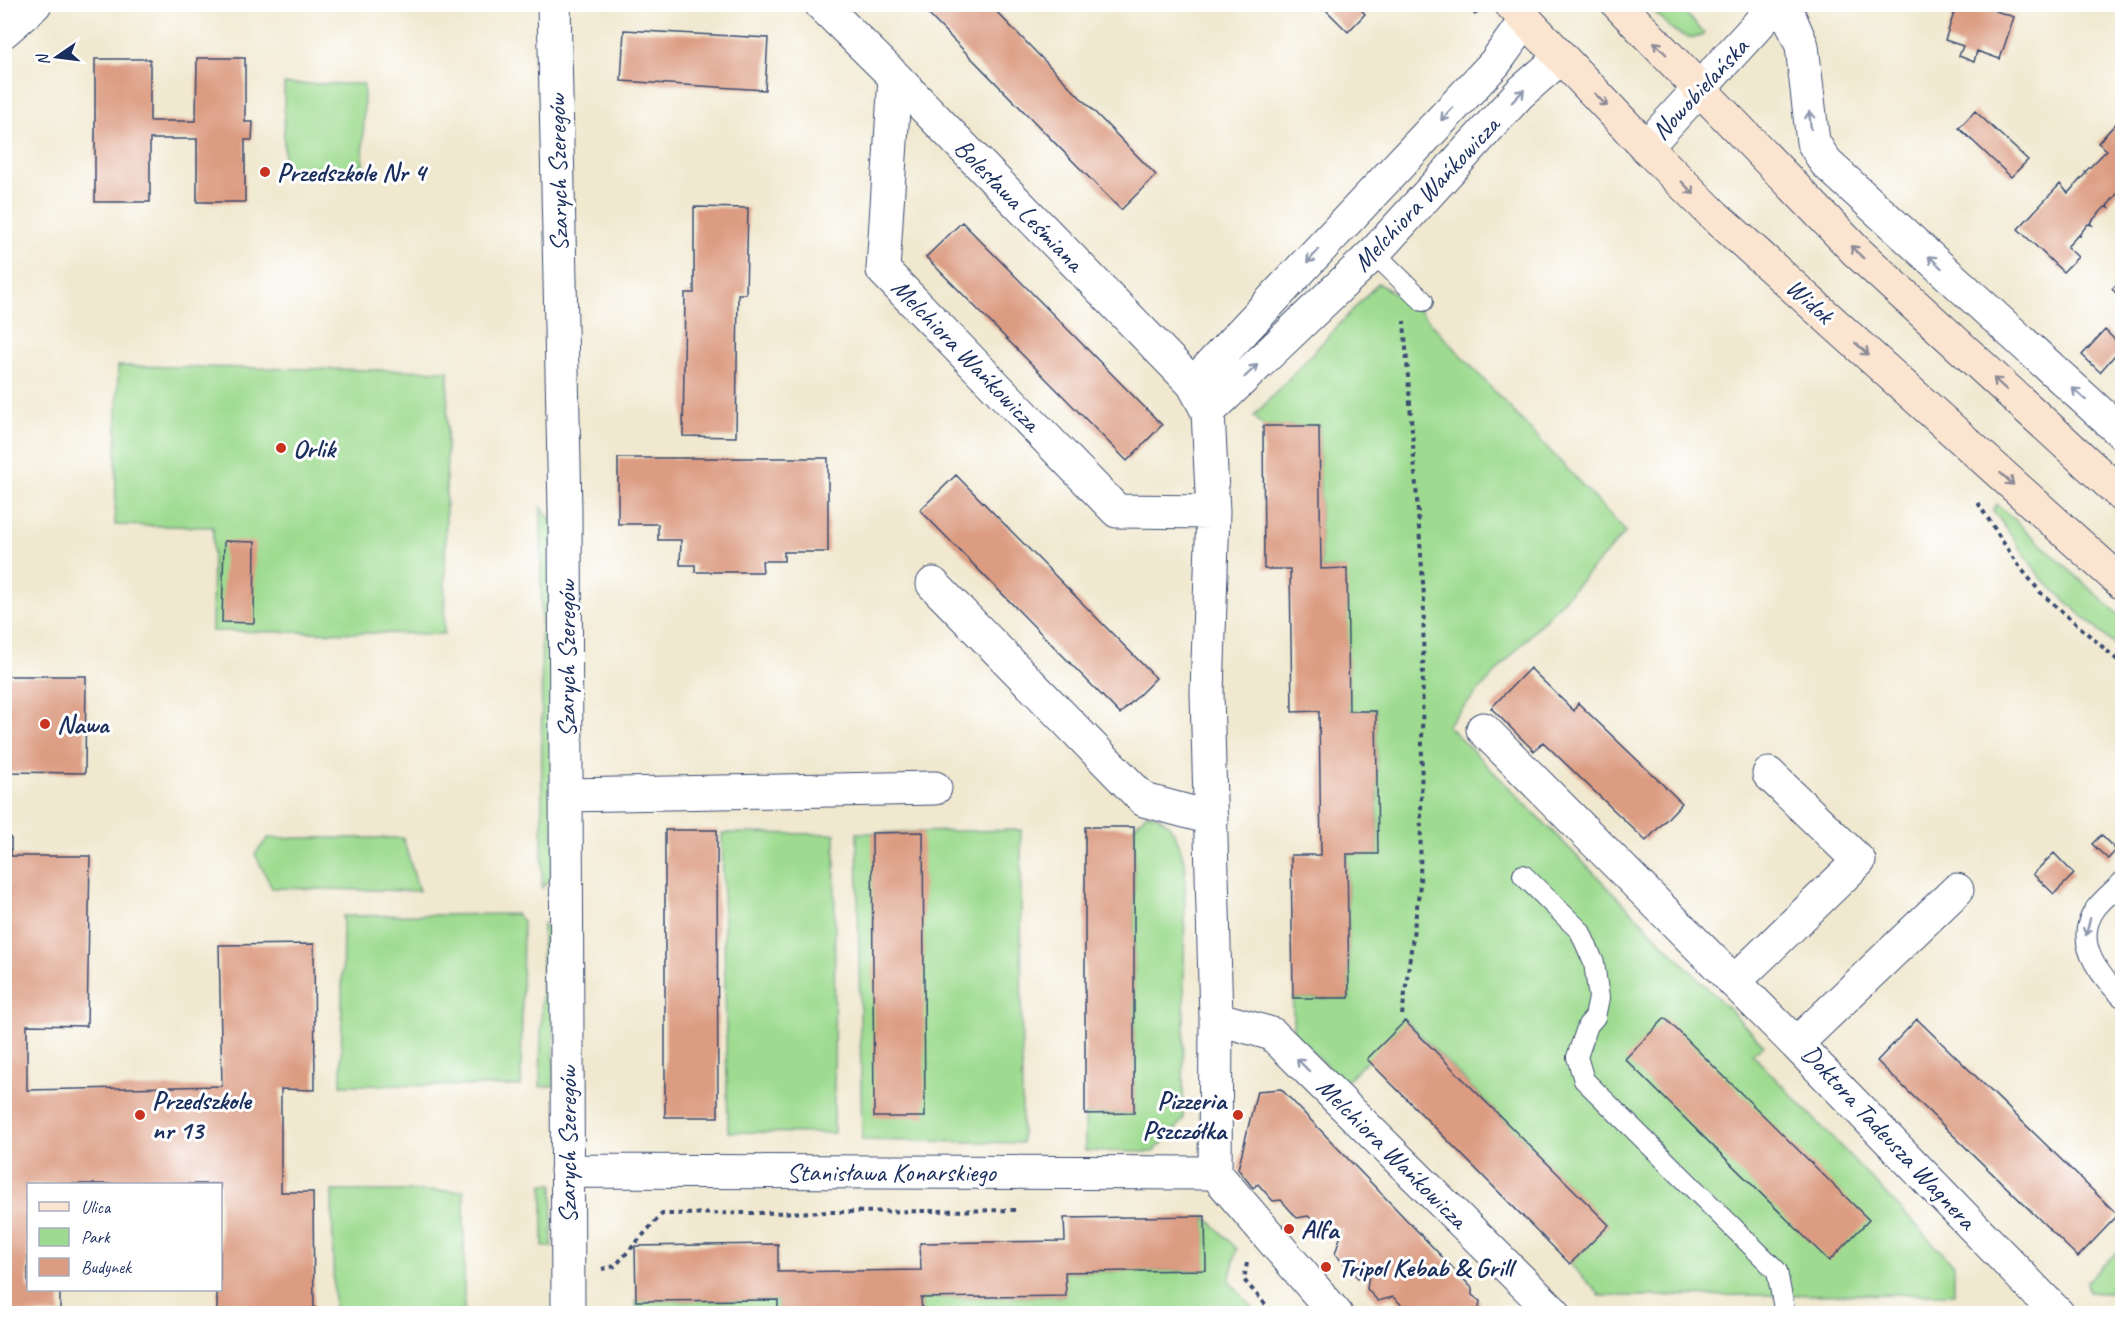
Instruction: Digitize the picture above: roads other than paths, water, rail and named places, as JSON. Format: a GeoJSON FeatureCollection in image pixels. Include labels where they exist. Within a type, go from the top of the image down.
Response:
{"type":"FeatureCollection","features":[{"type":"Feature","properties":{"kind":"main road"},"geometry":{"type":"LineString","coordinates":[[1618,4],[1856,251],[2122,495]]}},
{"type":"Feature","properties":{"kind":"main road","name":"Widok"},"geometry":{"type":"LineString","coordinates":[[1518,13],[1646,147],[1724,224],[2122,583]]}},
{"type":"Feature","properties":{"kind":"street"},"geometry":{"type":"LineString","coordinates":[[4,31],[35,4]]}},
{"type":"Feature","properties":{"kind":"street","name":"Szarych Szeregów"},"geometry":{"type":"LineString","coordinates":[[554,4],[565,510],[568,1314]]}},
{"type":"Feature","properties":{"kind":"street","name":"Bolesława Leśmiana"},"geometry":{"type":"LineString","coordinates":[[821,4],[895,77],[1193,384],[1208,412]]}},
{"type":"Feature","properties":{"kind":"street","name":"Nowobielańska"},"geometry":{"type":"LineString","coordinates":[[1646,147],[1700,91],[1777,4]]}},
{"type":"Feature","properties":{"kind":"street"},"geometry":{"type":"LineString","coordinates":[[1784,4],[1802,46],[1813,142],[1826,162],[2122,433]]}},
{"type":"Feature","properties":{"kind":"street","name":"Melchiora Wańkowicza"},"geometry":{"type":"LineString","coordinates":[[1193,384],[1495,63],[1518,13]]}},
{"type":"Feature","properties":{"kind":"street","name":"Melchiora Wańkowicza"},"geometry":{"type":"LineString","coordinates":[[1208,412],[1374,253],[1520,93],[1560,57]]}},
{"type":"Feature","properties":{"kind":"street","name":"Melchiora Wańkowicza"},"geometry":{"type":"LineString","coordinates":[[895,77],[883,270],[1117,511],[1213,512]]}},
{"type":"Feature","properties":{"kind":"street"},"geometry":{"type":"LineString","coordinates":[[1208,412],[1213,512],[1207,693],[1216,1018],[1215,1173],[1336,1314]]}},
{"type":"Feature","properties":{"kind":"street"},"geometry":{"type":"LineString","coordinates":[[933,584],[1144,800],[1210,818]]}},
{"type":"Feature","properties":{"kind":"street"},"geometry":{"type":"LineString","coordinates":[[1483,729],[1796,1044]]}},
{"type":"Feature","properties":{"kind":"street"},"geometry":{"type":"LineString","coordinates":[[1734,982],[1859,861],[1769,774]]}},
{"type":"Feature","properties":{"kind":"street"},"geometry":{"type":"LineString","coordinates":[[567,795],[934,788]]}},
{"type":"Feature","properties":{"kind":"street","name":"Doktora Tadeusza Wagnera"},"geometry":{"type":"LineString","coordinates":[[1957,890],[1796,1044],[2058,1314]]}},
{"type":"Feature","properties":{"kind":"street","name":"Melchiora Wańkowicza"},"geometry":{"type":"LineString","coordinates":[[1216,1018],[1272,1035],[1553,1313]]}},
{"type":"Feature","properties":{"kind":"street","name":"Stanisława Konarskiego"},"geometry":{"type":"LineString","coordinates":[[567,1171],[1215,1173]]}},
{"type":"Feature","properties":{"kind":"street"},"geometry":{"type":"LineString","coordinates":[[1553,1313],[1576,1314]]}},
{"type":"Feature","properties":{"kind":"lane"},"geometry":{"type":"LineString","coordinates":[[1374,253],[1423,301]]}},
{"type":"Feature","properties":{"kind":"lane"},"geometry":{"type":"LineString","coordinates":[[1523,875],[1580,931],[1594,963],[1599,998],[1595,1017],[1588,1025],[1577,1057],[1584,1080],[1777,1271],[1785,1314]]}},
{"type":"Feature","properties":{"kind":"lane"},"geometry":{"type":"LineString","coordinates":[[2122,882],[2087,923],[2085,944],[2093,964],[2122,997]]}},
{"type":"Feature","properties":{"kind":"place","name":"Przedszkole Nr 4"},"geometry":{"type":"Point","coordinates":[265,172]}},
{"type":"Feature","properties":{"kind":"place","name":"Orlik"},"geometry":{"type":"Point","coordinates":[281,448]}},
{"type":"Feature","properties":{"kind":"place","name":"Nawa"},"geometry":{"type":"Point","coordinates":[45,724]}},
{"type":"Feature","properties":{"kind":"place","name":"Przedszkole nr 13"},"geometry":{"type":"Point","coordinates":[140,1115]}},
{"type":"Feature","properties":{"kind":"place","name":"Pizzeria Pszczółka"},"geometry":{"type":"Point","coordinates":[1238,1115]}},
{"type":"Feature","properties":{"kind":"place","name":"Alfa"},"geometry":{"type":"Point","coordinates":[1289,1229]}},
{"type":"Feature","properties":{"kind":"place","name":"Tripol Kebab & Grill"},"geometry":{"type":"Point","coordinates":[1326,1267]}}]}
